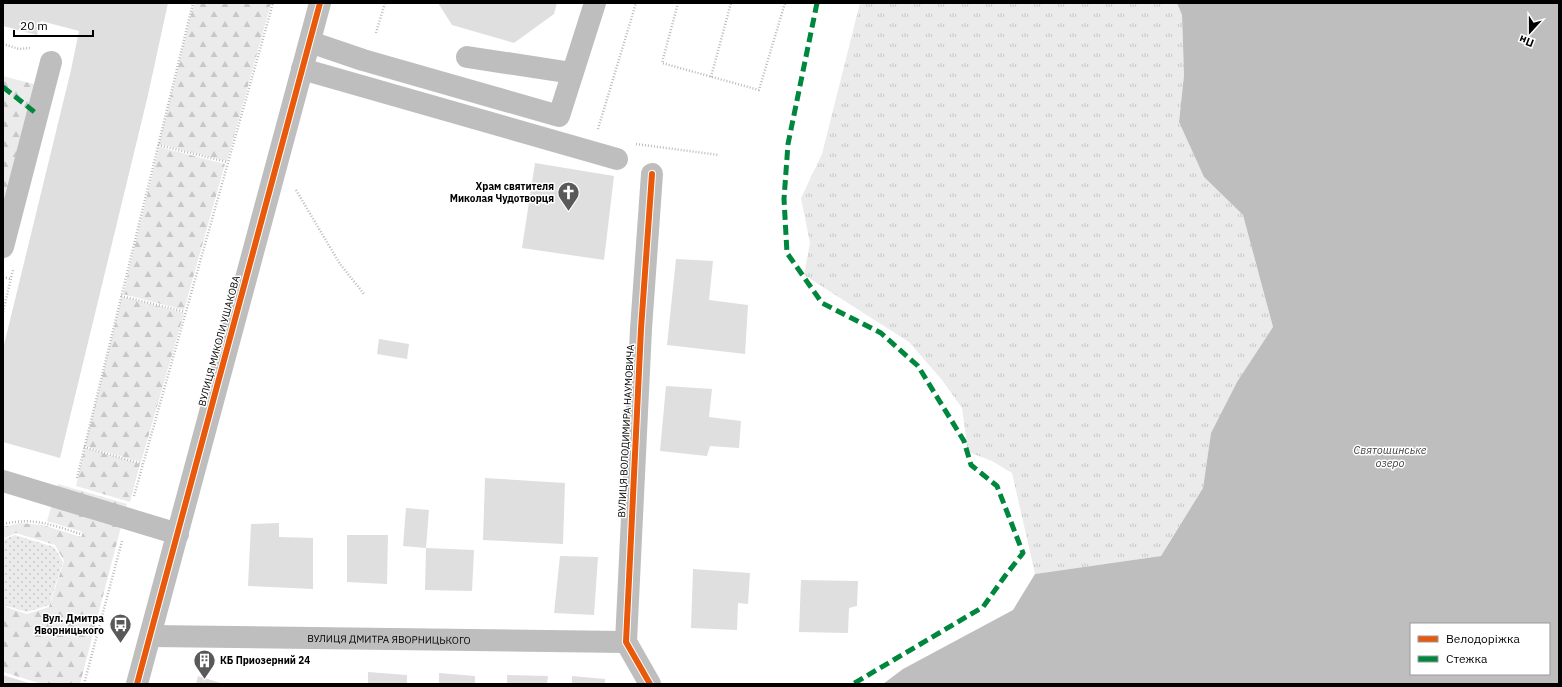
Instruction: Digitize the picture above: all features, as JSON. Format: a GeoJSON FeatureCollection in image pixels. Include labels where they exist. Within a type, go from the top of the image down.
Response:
{"type":"FeatureCollection","features":[{"type":"Feature","properties":{"kind":"street","name":"ВУЛИЦЯ МИКОЛИ УШАКОВА"},"geometry":{"type":"LineString","coordinates":[[137,684],[320,3]]}},
{"type":"Feature","properties":{"kind":"street"},"geometry":{"type":"LineString","coordinates":[[310,42],[363,60],[559,116],[595,3]]}},
{"type":"Feature","properties":{"kind":"street"},"geometry":{"type":"LineString","coordinates":[[467,56],[572,73]]}},
{"type":"Feature","properties":{"kind":"street"},"geometry":{"type":"LineString","coordinates":[[3,247],[51,62]]}},
{"type":"Feature","properties":{"kind":"street"},"geometry":{"type":"LineString","coordinates":[[302,69],[617,159]]}},
{"type":"Feature","properties":{"kind":"street","name":"ВУЛИЦЯ ВОЛОДИМИРА НАУМОВИЧА"},"geometry":{"type":"LineString","coordinates":[[626,642],[641,329],[652,174]]}},
{"type":"Feature","properties":{"kind":"street"},"geometry":{"type":"LineString","coordinates":[[3,481],[178,534]]}},
{"type":"Feature","properties":{"kind":"street","name":"ВУЛИЦЯ ДМИТРА ЯВОРНИЦЬКОГО"},"geometry":{"type":"LineString","coordinates":[[151,636],[626,642]]}},
{"type":"Feature","properties":{"kind":"street"},"geometry":{"type":"LineString","coordinates":[[626,642],[650,684]]}},
{"type":"Feature","properties":{"kind":"path"},"geometry":{"type":"LineString","coordinates":[[72,501],[193,3]]}},
{"type":"Feature","properties":{"kind":"path"},"geometry":{"type":"LineString","coordinates":[[84,684],[142,464],[273,3]]}},
{"type":"Feature","properties":{"kind":"path"},"geometry":{"type":"LineString","coordinates":[[376,33],[385,3]]}},
{"type":"Feature","properties":{"kind":"path"},"geometry":{"type":"LineString","coordinates":[[597,130],[636,3]]}},
{"type":"Feature","properties":{"kind":"path"},"geometry":{"type":"LineString","coordinates":[[678,3],[662,63],[759,90],[785,3]]}},
{"type":"Feature","properties":{"kind":"path"},"geometry":{"type":"LineString","coordinates":[[711,77],[731,3]]}},
{"type":"Feature","properties":{"kind":"path"},"geometry":{"type":"LineString","coordinates":[[3,44],[19,49],[33,48]]}},
{"type":"Feature","properties":{"kind":"path"},"geometry":{"type":"LineString","coordinates":[[634,143],[718,155]]}},
{"type":"Feature","properties":{"kind":"path"},"geometry":{"type":"LineString","coordinates":[[158,146],[227,162]]}},
{"type":"Feature","properties":{"kind":"path"},"geometry":{"type":"LineString","coordinates":[[293,186],[340,264],[364,294]]}},
{"type":"Feature","properties":{"kind":"path"},"geometry":{"type":"LineString","coordinates":[[3,277],[11,279]]}},
{"type":"Feature","properties":{"kind":"path"},"geometry":{"type":"LineString","coordinates":[[121,296],[185,312]]}},
{"type":"Feature","properties":{"kind":"path"},"geometry":{"type":"LineString","coordinates":[[84,447],[142,464]]}},
{"type":"Feature","properties":{"kind":"path"},"geometry":{"type":"LineString","coordinates":[[3,524],[20,521],[44,523],[81,534]]}},
{"type":"Feature","properties":{"kind":"green space"},"geometry":{"type":"Polygon","coordinates":[[[194,3],[271,3],[227,161],[159,144],[194,3]]]}},
{"type":"Feature","properties":{"kind":"green space"},"geometry":{"type":"Polygon","coordinates":[[[860,3],[1177,3],[1182,15],[1184,75],[1179,122],[1204,177],[1243,215],[1273,327],[1237,382],[1211,433],[1203,488],[1161,556],[1035,574],[1012,473],[992,461],[968,452],[962,408],[942,380],[909,342],[804,275],[810,243],[801,198],[822,154],[860,3]]]}},
{"type":"Feature","properties":{"kind":"green space"},"geometry":{"type":"Polygon","coordinates":[[[3,76],[37,85],[3,222],[3,76]]]}},
{"type":"Feature","properties":{"kind":"green space"},"geometry":{"type":"Polygon","coordinates":[[[159,147],[225,164],[184,310],[123,294],[159,147]]]}},
{"type":"Feature","properties":{"kind":"green space"},"geometry":{"type":"Polygon","coordinates":[[[122,297],[184,313],[141,462],[85,446],[122,297]]]}},
{"type":"Feature","properties":{"kind":"green space"},"geometry":{"type":"Polygon","coordinates":[[[85,448],[140,464],[130,502],[76,486],[85,448]]]}},
{"type":"Feature","properties":{"kind":"green space"},"geometry":{"type":"Polygon","coordinates":[[[58,484],[127,504],[80,684],[42,684],[3,672],[3,606],[27,614],[49,607],[64,561],[55,545],[16,533],[3,539],[3,527],[20,523],[43,525],[81,537],[83,532],[47,521],[58,484]]]}},
{"type":"Feature","properties":{"kind":"green space"},"geometry":{"type":"Polygon","coordinates":[[[15,535],[54,547],[63,562],[49,605],[27,612],[3,605],[3,540],[15,535]]]}},
{"type":"Feature","properties":{"kind":"water","name":"Святошинське озеро"},"geometry":{"type":"Polygon","coordinates":[[[1177,3],[1559,3],[1559,684],[883,684],[903,669],[1013,610],[1035,574],[1161,556],[1203,488],[1211,433],[1237,382],[1273,327],[1243,215],[1204,177],[1179,122],[1184,75],[1182,15],[1177,3]]]}},
{"type":"Feature","properties":{"kind":"building"},"geometry":{"type":"Polygon","coordinates":[[[3,3],[168,3],[148,95],[60,458],[3,442],[3,349],[71,70],[79,31],[41,21],[37,35],[3,26],[3,3]]]}},
{"type":"Feature","properties":{"kind":"building"},"geometry":{"type":"Polygon","coordinates":[[[438,3],[557,3],[554,14],[514,43],[452,25],[438,3]]]}},
{"type":"Feature","properties":{"kind":"building","name":"Храм святителя Миколая Чудотворця"},"geometry":{"type":"Polygon","coordinates":[[[535,163],[614,176],[604,260],[522,248],[535,163]]]}},
{"type":"Feature","properties":{"kind":"building"},"geometry":{"type":"Polygon","coordinates":[[[676,259],[713,261],[709,300],[748,305],[745,354],[667,345],[676,259]]]}},
{"type":"Feature","properties":{"kind":"building"},"geometry":{"type":"Polygon","coordinates":[[[379,339],[409,344],[407,359],[377,354],[379,339]]]}},
{"type":"Feature","properties":{"kind":"building"},"geometry":{"type":"Polygon","coordinates":[[[666,386],[712,389],[709,417],[741,421],[739,448],[710,446],[707,456],[660,451],[666,386]]]}},
{"type":"Feature","properties":{"kind":"building"},"geometry":{"type":"Polygon","coordinates":[[[485,478],[565,483],[563,544],[483,540],[485,478]]]}},
{"type":"Feature","properties":{"kind":"building"},"geometry":{"type":"Polygon","coordinates":[[[406,508],[429,510],[426,548],[403,546],[406,508]]]}},
{"type":"Feature","properties":{"kind":"building"},"geometry":{"type":"Polygon","coordinates":[[[279,523],[279,537],[313,538],[313,589],[248,586],[251,524],[279,523]]]}},
{"type":"Feature","properties":{"kind":"building"},"geometry":{"type":"Polygon","coordinates":[[[347,535],[388,535],[387,584],[347,582],[347,535]]]}},
{"type":"Feature","properties":{"kind":"building"},"geometry":{"type":"Polygon","coordinates":[[[426,548],[474,550],[472,591],[425,590],[426,548]]]}},
{"type":"Feature","properties":{"kind":"building"},"geometry":{"type":"Polygon","coordinates":[[[560,556],[598,557],[594,615],[554,613],[560,556]]]}},
{"type":"Feature","properties":{"kind":"building"},"geometry":{"type":"Polygon","coordinates":[[[693,569],[750,573],[748,604],[738,603],[737,630],[691,628],[693,569]]]}},
{"type":"Feature","properties":{"kind":"building"},"geometry":{"type":"Polygon","coordinates":[[[801,580],[858,581],[857,606],[849,608],[848,633],[799,632],[801,580]]]}},
{"type":"Feature","properties":{"kind":"building"},"geometry":{"type":"Polygon","coordinates":[[[368,672],[407,675],[407,684],[368,684],[368,672]]]}},
{"type":"Feature","properties":{"kind":"building"},"geometry":{"type":"Polygon","coordinates":[[[439,673],[475,676],[475,684],[439,684],[439,673]]]}},
{"type":"Feature","properties":{"kind":"building"},"geometry":{"type":"Polygon","coordinates":[[[3,675],[32,684],[3,684],[3,675]]]}},
{"type":"Feature","properties":{"kind":"building"},"geometry":{"type":"Polygon","coordinates":[[[507,675],[548,676],[547,684],[507,684],[507,675]]]}},
{"type":"Feature","properties":{"kind":"building","name":"КБ Приозерний 24"},"geometry":{"type":"Polygon","coordinates":[[[198,676],[224,684],[196,684],[198,676]]]}},
{"type":"Feature","properties":{"kind":"building"},"geometry":{"type":"Polygon","coordinates":[[[572,676],[605,679],[605,684],[572,684],[572,676]]]}},
{"type":"Feature","properties":{"kind":"marked path"},"geometry":{"type":"LineString","coordinates":[[817,3],[788,144],[784,199],[787,253],[822,303],[881,333],[918,366],[964,441],[971,465],[997,486],[1023,553],[983,607],[853,684]]}},
{"type":"Feature","properties":{"kind":"marked path"},"geometry":{"type":"LineString","coordinates":[[3,87],[37,114]]}},
{"type":"Feature","properties":{"kind":"cycle path"},"geometry":{"type":"LineString","coordinates":[[137,684],[320,3]]}},
{"type":"Feature","properties":{"kind":"cycle path"},"geometry":{"type":"LineString","coordinates":[[650,684],[626,642],[641,329],[652,174]]}},
{"type":"Feature","properties":{"kind":"place","name":"Храм святителя Миколая Чудотворця"},"geometry":{"type":"Point","coordinates":[569,212]}},
{"type":"Feature","properties":{"kind":"place","name":"Вул. Дмитра Яворницького"},"geometry":{"type":"Point","coordinates":[120,644]}},
{"type":"Feature","properties":{"kind":"place","name":"КБ Приозерний 24"},"geometry":{"type":"Point","coordinates":[204,680]}}]}
